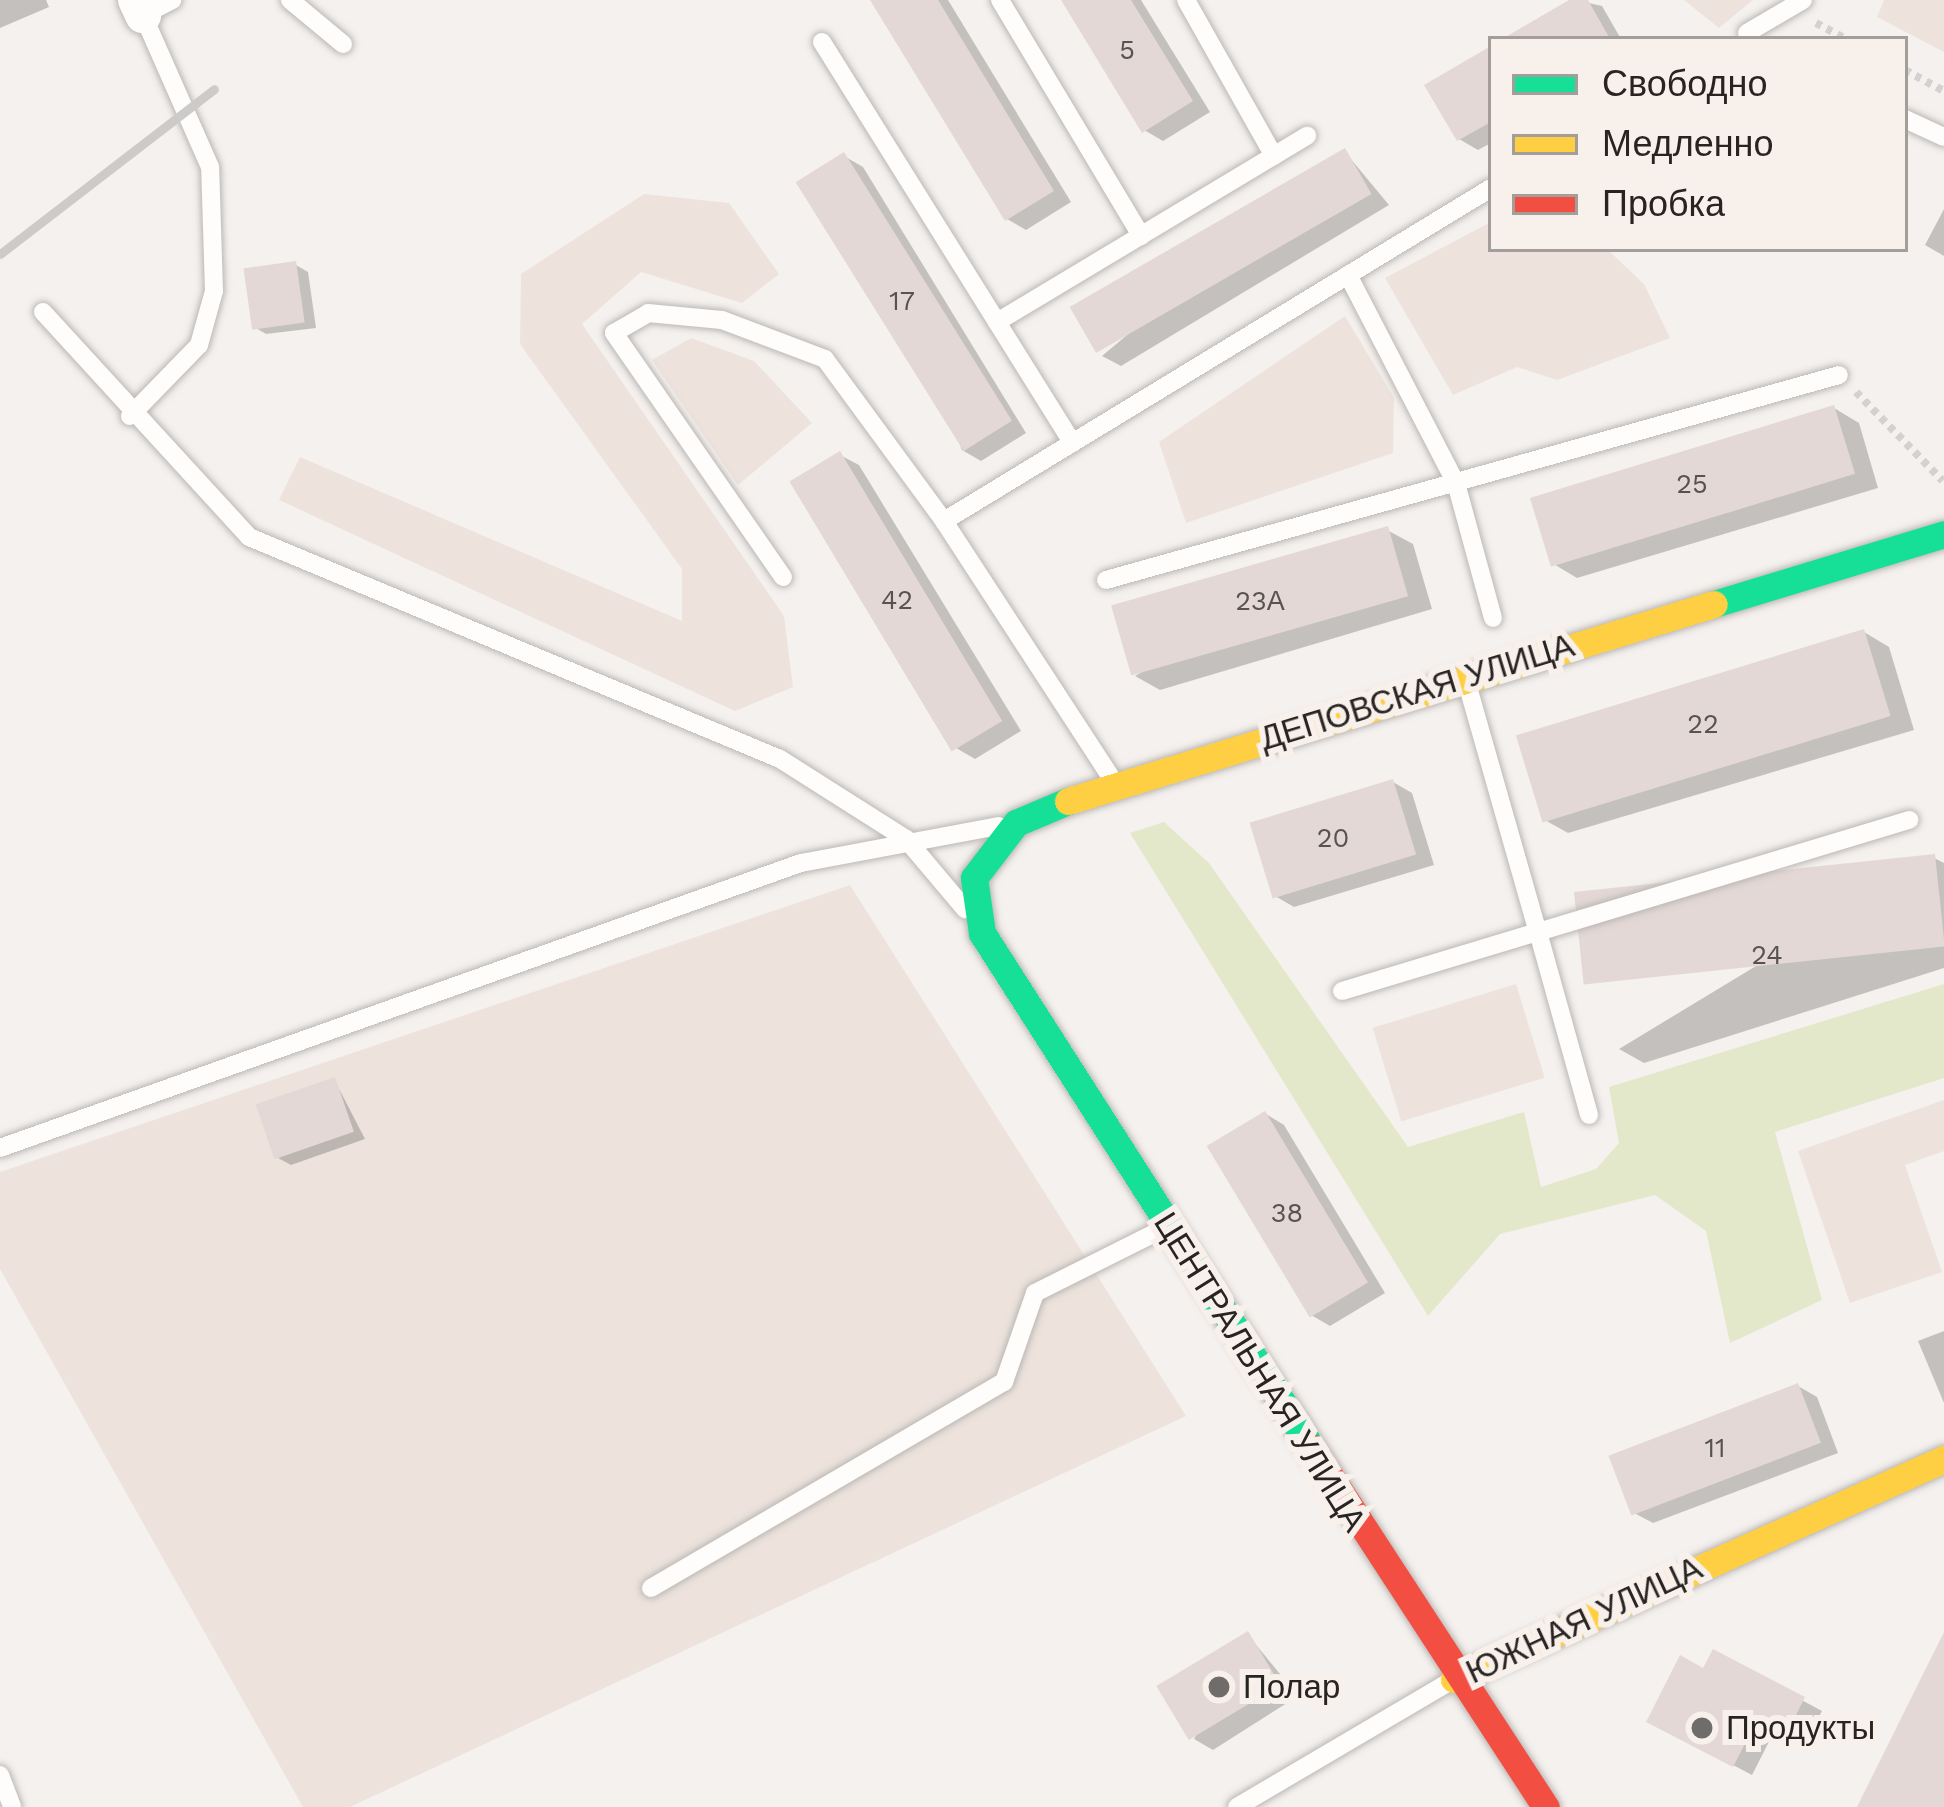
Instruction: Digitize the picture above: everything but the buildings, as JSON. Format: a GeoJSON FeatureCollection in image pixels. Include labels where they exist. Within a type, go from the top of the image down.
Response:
{"type":"FeatureCollection","features":[{"type":"Feature","properties":{"kind":"street","name":"ДЕПОВСКАЯ УЛИЦА"},"geometry":{"type":"LineString","coordinates":[[1016,823],[1465,676],[1944,534]]}},
{"type":"Feature","properties":{"kind":"street"},"geometry":{"type":"LineString","coordinates":[[982,933],[974,878],[1016,823]]}},
{"type":"Feature","properties":{"kind":"street","name":"ЦЕНТРАЛЬНАЯ УЛИЦА"},"geometry":{"type":"LineString","coordinates":[[982,933],[1454,1679],[1546,1807]]}},
{"type":"Feature","properties":{"kind":"street","name":"ЮЖНАЯ УЛИЦА"},"geometry":{"type":"LineString","coordinates":[[1454,1679],[1944,1459]]}},
{"type":"Feature","properties":{"kind":"lane"},"geometry":{"type":"LineString","coordinates":[[290,0],[343,44]]}},
{"type":"Feature","properties":{"kind":"lane"},"geometry":{"type":"LineString","coordinates":[[1000,0],[1141,236]]}},
{"type":"Feature","properties":{"kind":"lane"},"geometry":{"type":"LineString","coordinates":[[1186,0],[1274,156]]}},
{"type":"Feature","properties":{"kind":"lane"},"geometry":{"type":"LineString","coordinates":[[1749,36],[1803,0]]}},
{"type":"Feature","properties":{"kind":"lane"},"geometry":{"type":"LineString","coordinates":[[130,416],[199,345],[217,258],[210,167],[150,5]]}},
{"type":"Feature","properties":{"kind":"lane"},"geometry":{"type":"LineString","coordinates":[[822,42],[1072,443]]}},
{"type":"Feature","properties":{"kind":"lane"},"geometry":{"type":"LineString","coordinates":[[1908,119],[1944,137]]}},
{"type":"Feature","properties":{"kind":"lane"},"geometry":{"type":"LineString","coordinates":[[997,322],[1307,136]]}},
{"type":"Feature","properties":{"kind":"lane"},"geometry":{"type":"LineString","coordinates":[[944,521],[1488,190]]}},
{"type":"Feature","properties":{"kind":"lane"},"geometry":{"type":"LineString","coordinates":[[1348,275],[1456,483],[1493,618]]}},
{"type":"Feature","properties":{"kind":"lane"},"geometry":{"type":"LineString","coordinates":[[43,312],[130,416],[249,537],[780,759],[906,839],[982,933]]}},
{"type":"Feature","properties":{"kind":"lane"},"geometry":{"type":"LineString","coordinates":[[783,577],[614,333],[648,313],[722,320],[825,359],[944,521],[1117,787]]}},
{"type":"Feature","properties":{"kind":"lane"},"geometry":{"type":"LineString","coordinates":[[1106,580],[1839,375]]}},
{"type":"Feature","properties":{"kind":"lane"},"geometry":{"type":"LineString","coordinates":[[1465,676],[1589,1115]]}},
{"type":"Feature","properties":{"kind":"lane"},"geometry":{"type":"LineString","coordinates":[[1342,991],[1909,820]]}},
{"type":"Feature","properties":{"kind":"lane"},"geometry":{"type":"LineString","coordinates":[[0,1148],[801,863],[906,839],[1016,823]]}},
{"type":"Feature","properties":{"kind":"lane"},"geometry":{"type":"LineString","coordinates":[[651,1588],[1004,1382],[1035,1294],[1169,1226]]}},
{"type":"Feature","properties":{"kind":"lane","name":"ЮЖНАЯ УЛИЦА"},"geometry":{"type":"LineString","coordinates":[[1237,1807],[1454,1679]]}},
{"type":"Feature","properties":{"kind":"lane"},"geometry":{"type":"LineString","coordinates":[[0,1774],[12,1807]]}},
{"type":"Feature","properties":{"kind":"path"},"geometry":{"type":"LineString","coordinates":[[1908,72],[1944,91]]}},
{"type":"Feature","properties":{"kind":"path"},"geometry":{"type":"LineString","coordinates":[[1839,375],[1943,481]]}},
{"type":"Feature","properties":{"kind":"shaded area"},"geometry":{"type":"Polygon","coordinates":[[[1684,0],[1753,0],[1719,28],[1684,0]]]}},
{"type":"Feature","properties":{"kind":"shaded area"},"geometry":{"type":"Polygon","coordinates":[[[1884,0],[1944,0],[1944,52],[1877,17],[1884,0]]]}},
{"type":"Feature","properties":{"kind":"shaded area"},"geometry":{"type":"Polygon","coordinates":[[[644,194],[729,203],[779,274],[742,303],[641,272],[582,324],[784,616],[793,687],[735,711],[279,500],[300,457],[682,621],[682,569],[520,344],[521,274],[644,194]]]}},
{"type":"Feature","properties":{"kind":"shaded area"},"geometry":{"type":"Polygon","coordinates":[[[1488,224],[1488,252],[1610,252],[1644,284],[1670,338],[1557,380],[1517,367],[1453,395],[1385,278],[1488,224]]]}},
{"type":"Feature","properties":{"kind":"shaded area"},"geometry":{"type":"Polygon","coordinates":[[[1345,316],[1394,398],[1393,453],[1186,523],[1159,442],[1345,316]]]}},
{"type":"Feature","properties":{"kind":"shaded area"},"geometry":{"type":"Polygon","coordinates":[[[691,338],[754,361],[812,423],[738,485],[652,360],[691,338]]]}},
{"type":"Feature","properties":{"kind":"shaded area"},"geometry":{"type":"Polygon","coordinates":[[[850,885],[1186,1416],[350,1807],[303,1807],[0,1269],[0,1172],[850,885]]]}},
{"type":"Feature","properties":{"kind":"shaded area"},"geometry":{"type":"Polygon","coordinates":[[[1516,984],[1545,1078],[1401,1122],[1373,1028],[1516,984]]]}},
{"type":"Feature","properties":{"kind":"shaded area"},"geometry":{"type":"Polygon","coordinates":[[[1944,1100],[1944,1151],[1905,1165],[1942,1272],[1850,1303],[1798,1151],[1944,1100]]]}},
{"type":"Feature","properties":{"kind":"green space"},"geometry":{"type":"Polygon","coordinates":[[[1164,822],[1209,863],[1408,1147],[1524,1112],[1541,1187],[1596,1169],[1619,1143],[1609,1087],[1944,984],[1944,1078],[1775,1132],[1822,1300],[1730,1343],[1706,1231],[1655,1195],[1500,1234],[1428,1316],[1130,833],[1164,822]]]}},
{"type":"Feature","properties":{"kind":"railway"},"geometry":{"type":"LineString","coordinates":[[0,254],[214,89]]}},
{"type":"Feature","properties":{"kind":"traffic: fast"},"geometry":{"type":"LineString","coordinates":[[1714,604],[1944,534]]}},
{"type":"Feature","properties":{"kind":"traffic: fast"},"geometry":{"type":"LineString","coordinates":[[1068,801],[1016,823],[974,878],[982,933],[1311,1447]]}},
{"type":"Feature","properties":{"kind":"traffic: slow"},"geometry":{"type":"LineString","coordinates":[[1068,801],[1714,604]]}},
{"type":"Feature","properties":{"kind":"traffic: slow"},"geometry":{"type":"LineString","coordinates":[[1454,1679],[1944,1459]]}},
{"type":"Feature","properties":{"kind":"traffic: jam"},"geometry":{"type":"LineString","coordinates":[[1311,1447],[1546,1807]]}},
{"type":"Feature","properties":{"kind":"place","name":"Полар"},"geometry":{"type":"Point","coordinates":[1219,1687]}},
{"type":"Feature","properties":{"kind":"place","name":"Продукты"},"geometry":{"type":"Point","coordinates":[1702,1728]}}]}
